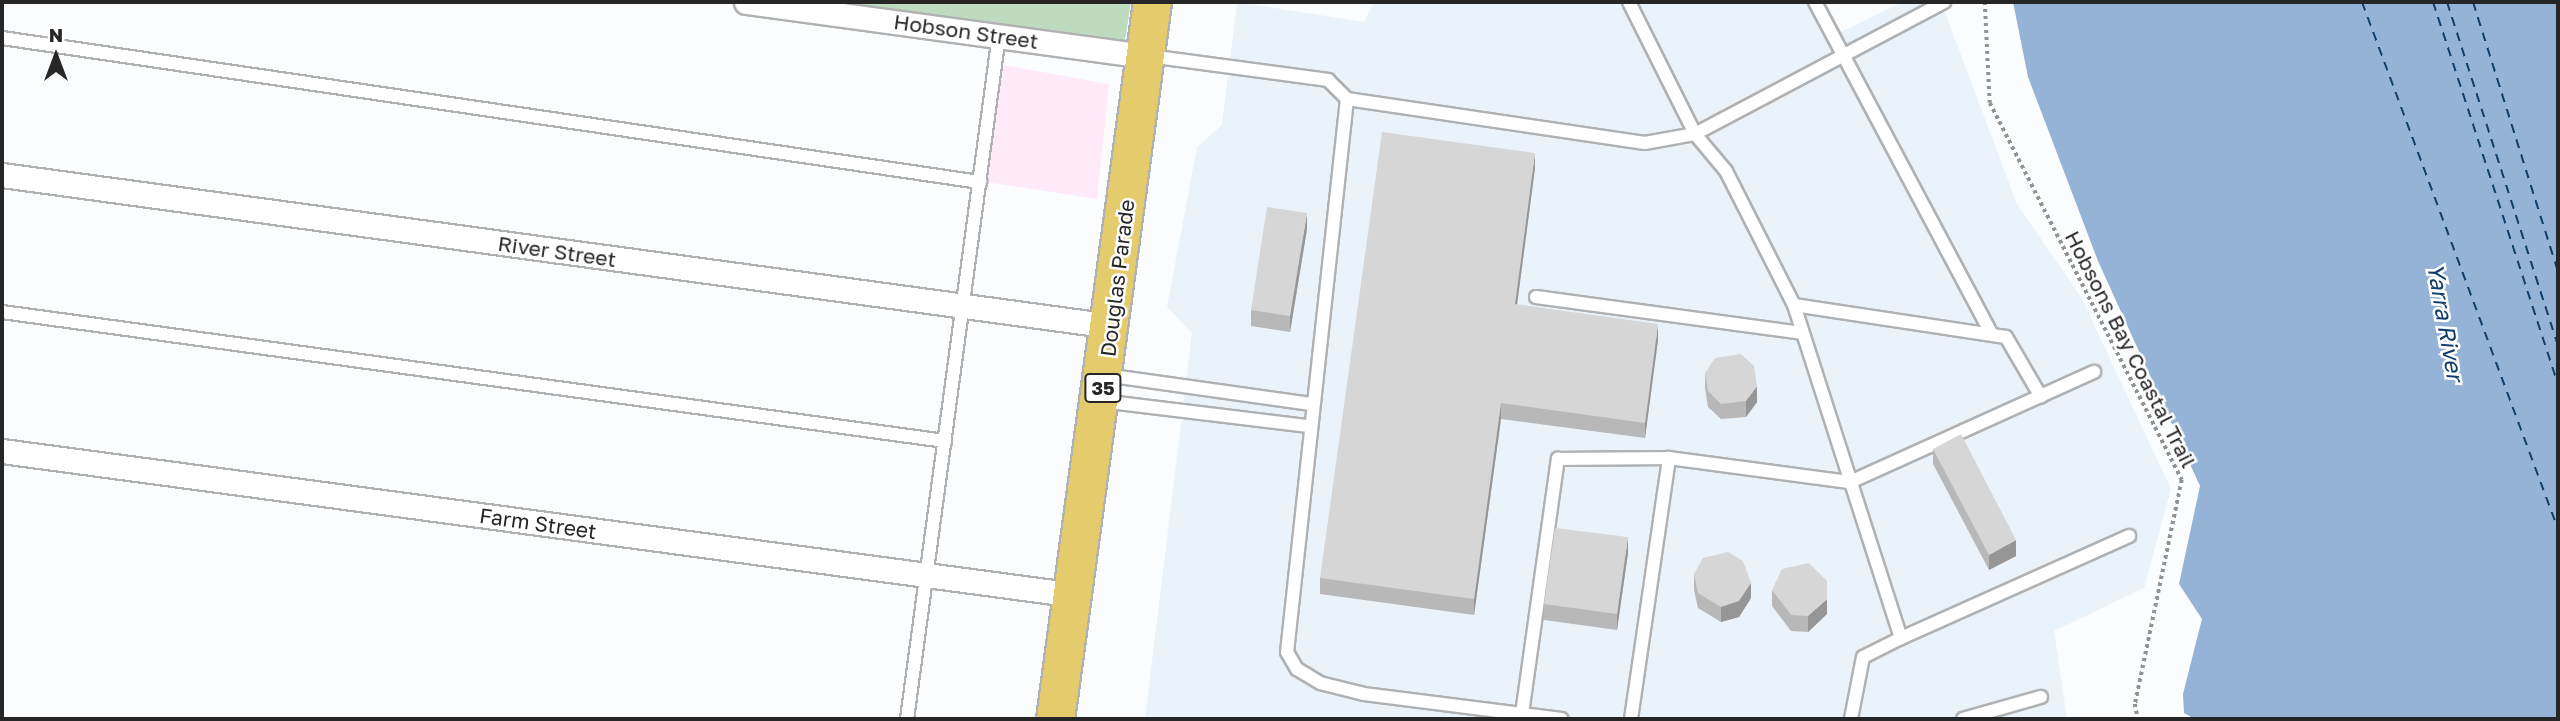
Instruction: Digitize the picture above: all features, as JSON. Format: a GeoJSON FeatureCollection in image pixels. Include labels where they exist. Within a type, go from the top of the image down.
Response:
{"type":"FeatureCollection","features":[{"type":"Feature","properties":{"kind":"main road","name":"Douglas Parade"},"geometry":{"type":"LineString","coordinates":[[1055,719],[1112,326],[1152,2]]}},
{"type":"Feature","properties":{"kind":"street","name":"Hobson Street"},"geometry":{"type":"LineString","coordinates":[[746,2],[1145,56]]}},
{"type":"Feature","properties":{"kind":"street","name":"River Street"},"geometry":{"type":"LineString","coordinates":[[2,175],[1112,326]]}},
{"type":"Feature","properties":{"kind":"street","name":"Farm Street"},"geometry":{"type":"LineString","coordinates":[[2,451],[1075,595]]}},
{"type":"Feature","properties":{"kind":"lane"},"geometry":{"type":"LineString","coordinates":[[1629,2],[1695,134],[1726,171],[1794,305],[1901,638]]}},
{"type":"Feature","properties":{"kind":"lane"},"geometry":{"type":"LineString","coordinates":[[1815,2],[1847,57],[1991,333]]}},
{"type":"Feature","properties":{"kind":"lane"},"geometry":{"type":"LineString","coordinates":[[1145,56],[1328,80],[1347,99],[1645,143],[1695,134],[1847,57],[1944,2]]}},
{"type":"Feature","properties":{"kind":"lane"},"geometry":{"type":"LineString","coordinates":[[907,719],[999,35]]}},
{"type":"Feature","properties":{"kind":"lane"},"geometry":{"type":"LineString","coordinates":[[2,38],[980,182]]}},
{"type":"Feature","properties":{"kind":"lane"},"geometry":{"type":"LineString","coordinates":[[1347,99],[1284,634],[1297,669],[1320,683],[1364,694],[1561,719]]}},
{"type":"Feature","properties":{"kind":"lane"},"geometry":{"type":"LineString","coordinates":[[1536,297],[1802,332]]}},
{"type":"Feature","properties":{"kind":"lane"},"geometry":{"type":"LineString","coordinates":[[1794,305],[1991,333],[2013,342],[2041,397]]}},
{"type":"Feature","properties":{"kind":"lane"},"geometry":{"type":"LineString","coordinates":[[2,312],[945,441]]}},
{"type":"Feature","properties":{"kind":"lane"},"geometry":{"type":"LineString","coordinates":[[1522,714],[1558,459],[1669,458],[1850,482],[2094,372]]}},
{"type":"Feature","properties":{"kind":"lane"},"geometry":{"type":"LineString","coordinates":[[1103,388],[1311,404]]}},
{"type":"Feature","properties":{"kind":"lane"},"geometry":{"type":"LineString","coordinates":[[1103,388],[1309,426]]}},
{"type":"Feature","properties":{"kind":"lane"},"geometry":{"type":"LineString","coordinates":[[1631,719],[1669,458]]}},
{"type":"Feature","properties":{"kind":"lane"},"geometry":{"type":"LineString","coordinates":[[1851,719],[1863,657],[2129,536]]}},
{"type":"Feature","properties":{"kind":"lane"},"geometry":{"type":"LineString","coordinates":[[1963,719],[2041,697]]}},
{"type":"Feature","properties":{"kind":"path","name":"Hobsons Bay Coastal Trail"},"geometry":{"type":"LineString","coordinates":[[1985,2],[1990,103],[2182,480],[2135,704],[2138,719]]}},
{"type":"Feature","properties":{"kind":"shaded area"},"geometry":{"type":"Polygon","coordinates":[[[1237,2],[1364,22],[1374,2],[1826,2],[1841,32],[1903,2],[1941,2],[2017,204],[2081,297],[2171,489],[2144,588],[2054,631],[2067,719],[1145,719],[1192,333],[1167,307],[1197,147],[1222,125],[1237,2]]]}},
{"type":"Feature","properties":{"kind":"shaded area"},"geometry":{"type":"Polygon","coordinates":[[[1003,65],[1109,84],[1097,199],[986,182],[1003,65]]]}},
{"type":"Feature","properties":{"kind":"green space"},"geometry":{"type":"Polygon","coordinates":[[[742,2],[1131,2],[1123,54],[742,2]]]}},
{"type":"Feature","properties":{"kind":"water","name":"Yarra River"},"geometry":{"type":"Polygon","coordinates":[[[2013,2],[2558,2],[2558,719],[2195,719],[2184,713],[2183,694],[2202,619],[2179,584],[2200,486],[2098,261],[2028,77],[2013,2]]]}},
{"type":"Feature","properties":{"kind":"building"},"geometry":{"type":"Polygon","coordinates":[[[1382,132],[1535,153],[1515,304],[1658,324],[1645,423],[1501,403],[1474,599],[1320,578],[1382,132]]]}},
{"type":"Feature","properties":{"kind":"building"},"geometry":{"type":"Polygon","coordinates":[[[1267,207],[1307,213],[1290,316],[1251,310],[1267,207]]]}},
{"type":"Feature","properties":{"kind":"building"},"geometry":{"type":"Polygon","coordinates":[[[1741,354],[1754,366],[1757,386],[1746,401],[1721,404],[1708,391],[1705,373],[1715,358],[1741,354]]]}},
{"type":"Feature","properties":{"kind":"building"},"geometry":{"type":"Polygon","coordinates":[[[1961,434],[2016,540],[1989,555],[1933,449],[1961,434]]]}},
{"type":"Feature","properties":{"kind":"building"},"geometry":{"type":"Polygon","coordinates":[[[1555,528],[1628,537],[1617,614],[1544,604],[1555,528]]]}},
{"type":"Feature","properties":{"kind":"building"},"geometry":{"type":"Polygon","coordinates":[[[1728,552],[1743,561],[1751,583],[1739,601],[1721,607],[1698,593],[1694,574],[1703,558],[1728,552]]]}},
{"type":"Feature","properties":{"kind":"building"},"geometry":{"type":"Polygon","coordinates":[[[1809,563],[1827,581],[1827,599],[1808,616],[1791,615],[1772,590],[1782,569],[1809,563]]]}},
{"type":"Feature","properties":{"kind":"ferry route"},"geometry":{"type":"LineString","coordinates":[[2362,2],[2558,529]]}},
{"type":"Feature","properties":{"kind":"ferry route"},"geometry":{"type":"LineString","coordinates":[[2433,2],[2558,385]]}},
{"type":"Feature","properties":{"kind":"ferry route"},"geometry":{"type":"LineString","coordinates":[[2447,2],[2558,346]]}},
{"type":"Feature","properties":{"kind":"ferry route"},"geometry":{"type":"LineString","coordinates":[[2473,2],[2558,272]]}}]}
